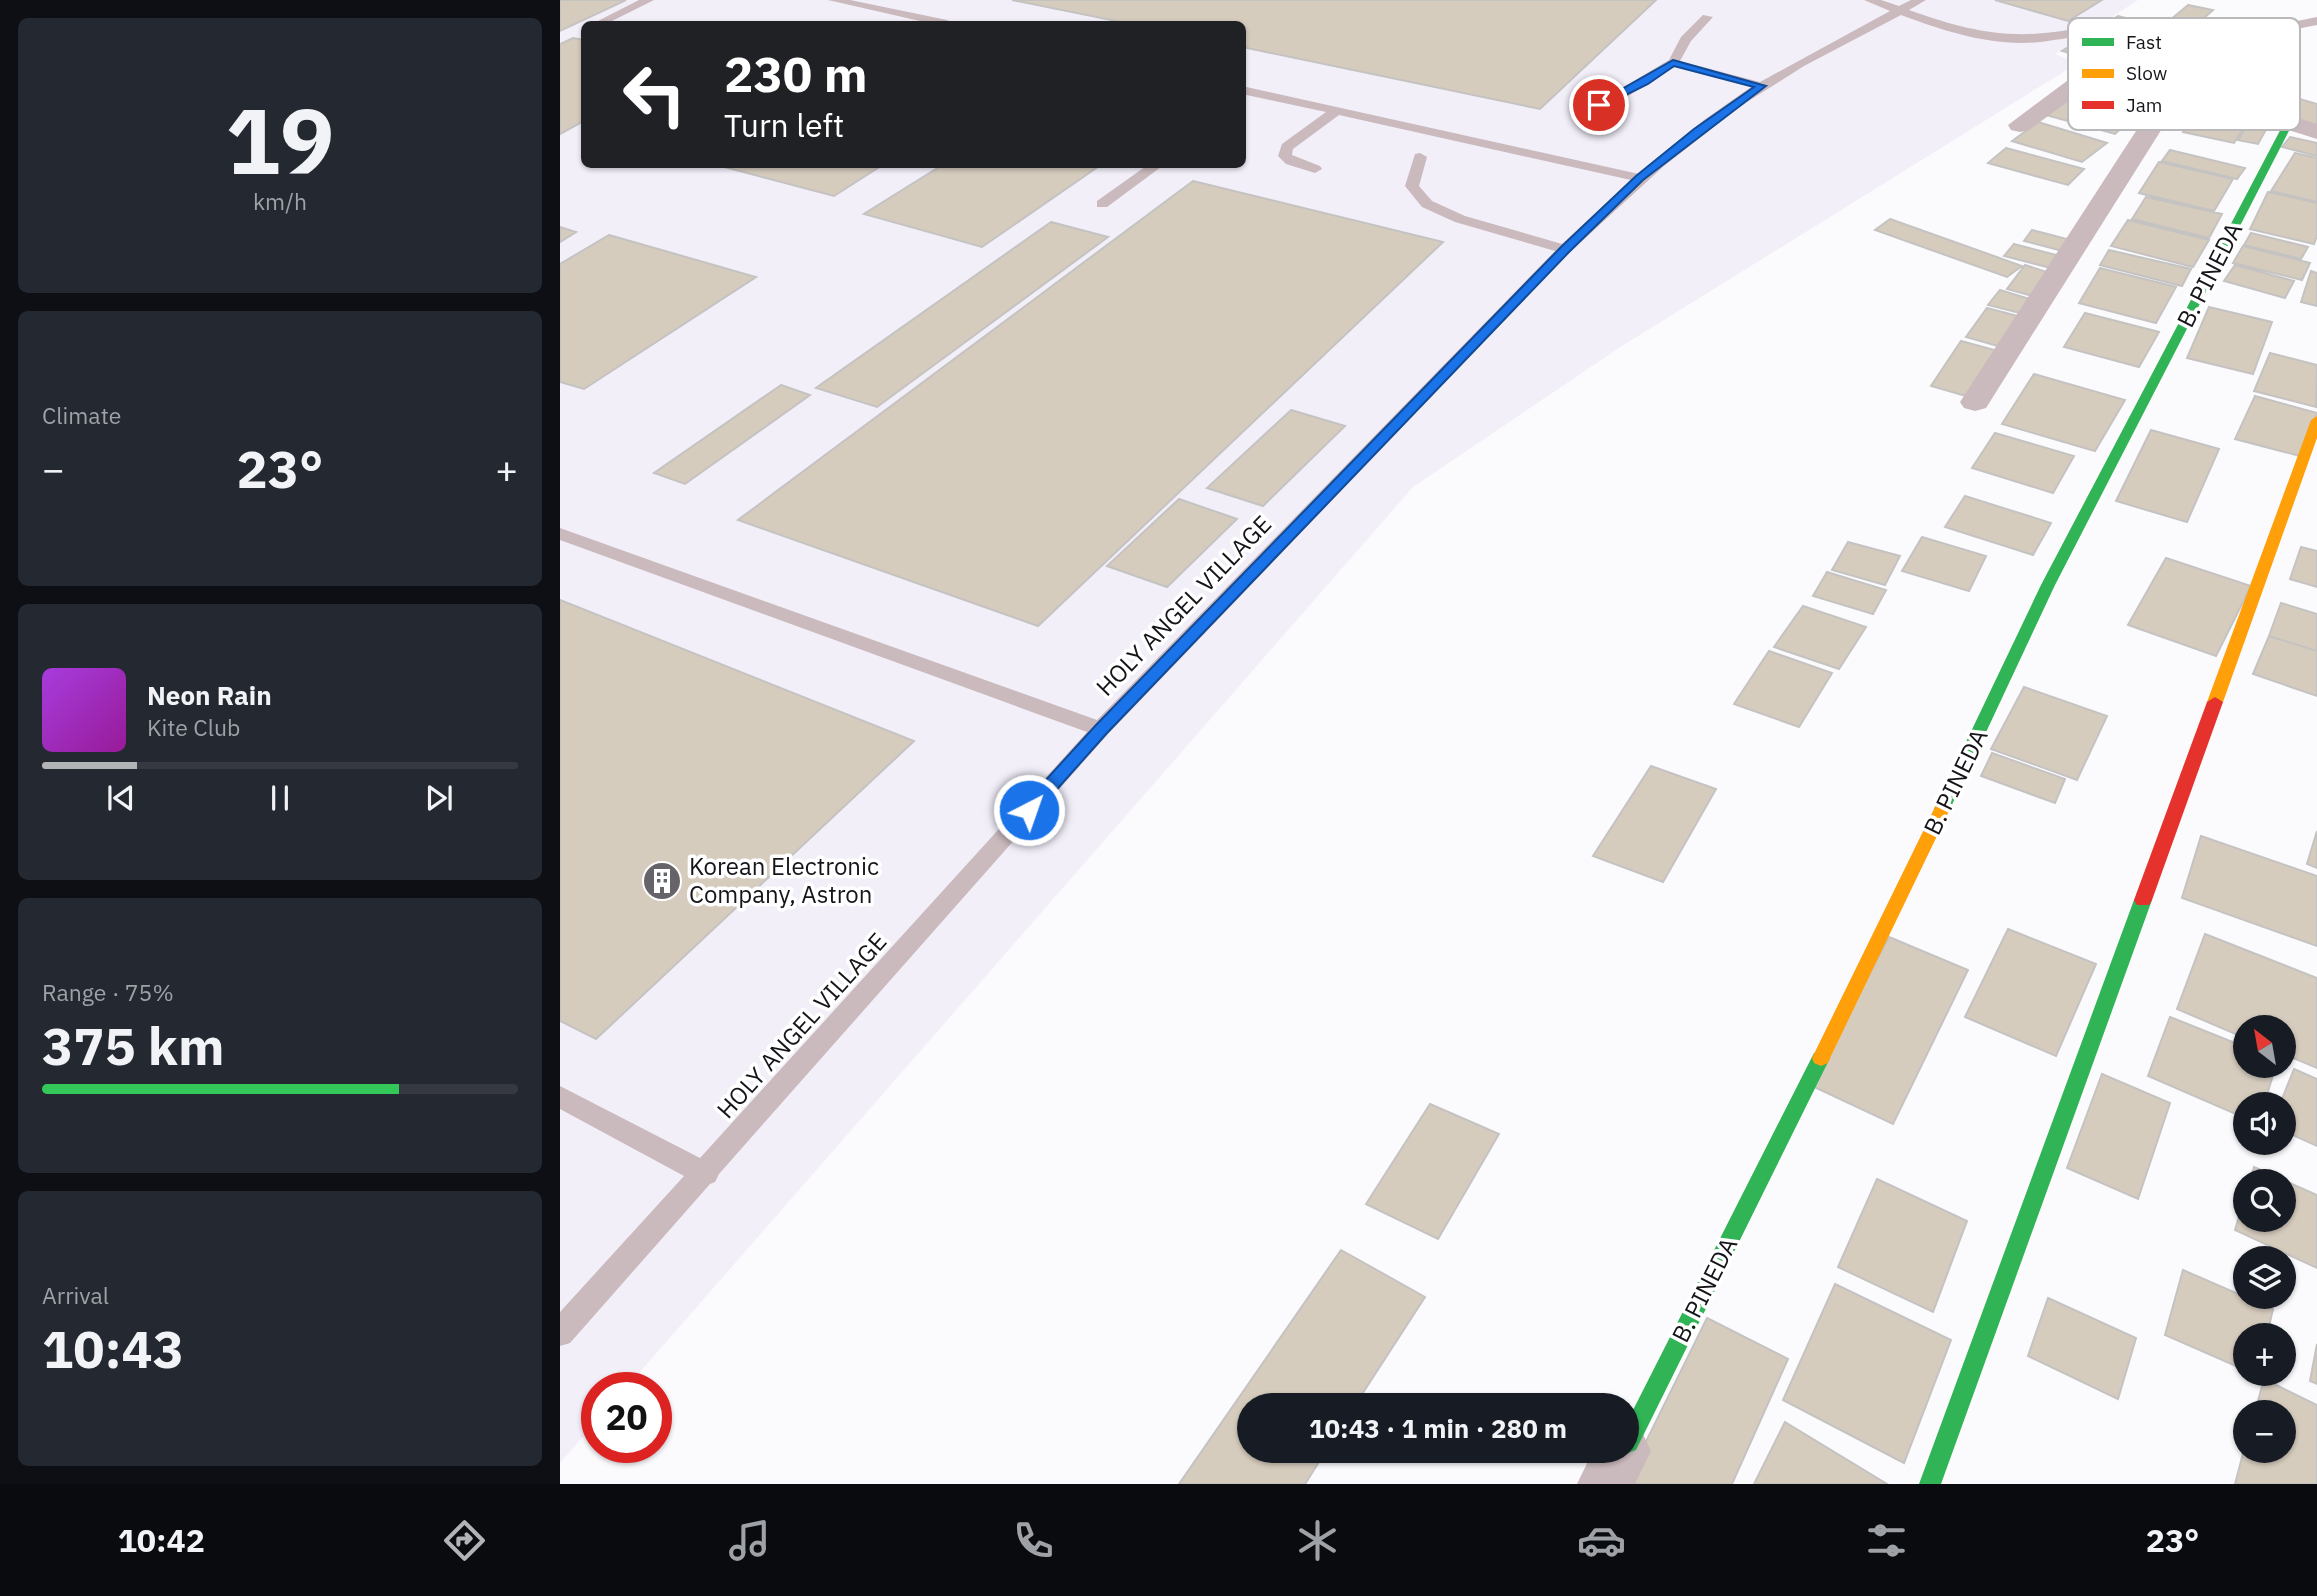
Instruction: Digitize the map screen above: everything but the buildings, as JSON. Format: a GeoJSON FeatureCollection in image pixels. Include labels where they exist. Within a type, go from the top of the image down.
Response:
{"type":"FeatureCollection","features":[{"type":"Feature","properties":{"kind":"street"},"geometry":{"type":"LineString","coordinates":[[2020,125],[2068,91]]}},
{"type":"Feature","properties":{"kind":"street"},"geometry":{"type":"LineString","coordinates":[[2300,127],[2317,132]]}},
{"type":"Feature","properties":{"kind":"street"},"geometry":{"type":"LineString","coordinates":[[1975,402],[2070,258],[2149,130]]}},
{"type":"Feature","properties":{"kind":"street","name":"B. PINEDA"},"geometry":{"type":"LineString","coordinates":[[1639,1420],[1881,938],[2048,585],[2284,130]]}},
{"type":"Feature","properties":{"kind":"street"},"geometry":{"type":"LineString","coordinates":[[1930,1484],[2317,420]]}},
{"type":"Feature","properties":{"kind":"street"},"geometry":{"type":"LineString","coordinates":[[1605,1484],[1616,1463]]}},
{"type":"Feature","properties":{"kind":"lane"},"geometry":{"type":"LineString","coordinates":[[604,21],[648,0]]}},
{"type":"Feature","properties":{"kind":"lane"},"geometry":{"type":"LineString","coordinates":[[834,0],[933,21]]}},
{"type":"Feature","properties":{"kind":"lane"},"geometry":{"type":"LineString","coordinates":[[1870,0],[1976,34],[2003,39],[2027,40],[2068,34]]}},
{"type":"Feature","properties":{"kind":"lane","name":"HOLY ANGEL VILLAGE"},"geometry":{"type":"LineString","coordinates":[[560,1333],[706,1174],[1101,729],[1565,249],[1640,178],[1698,131],[1762,86],[1920,0]]}},
{"type":"Feature","properties":{"kind":"lane"},"geometry":{"type":"LineString","coordinates":[[1582,112],[1615,98],[1673,63],[1684,47],[1685,40],[1707,17]]}},
{"type":"Feature","properties":{"kind":"lane"},"geometry":{"type":"LineString","coordinates":[[1673,63],[1762,86]]}},
{"type":"Feature","properties":{"kind":"lane"},"geometry":{"type":"LineString","coordinates":[[1246,91],[1640,178]]}},
{"type":"Feature","properties":{"kind":"lane"},"geometry":{"type":"LineString","coordinates":[[1246,104],[1261,94]]}},
{"type":"Feature","properties":{"kind":"lane"},"geometry":{"type":"LineString","coordinates":[[1315,169],[1291,162],[1285,156],[1287,147],[1335,112]]}},
{"type":"Feature","properties":{"kind":"lane"},"geometry":{"type":"LineString","coordinates":[[1420,157],[1412,186],[1427,204],[1460,219],[1565,249]]}},
{"type":"Feature","properties":{"kind":"lane"},"geometry":{"type":"LineString","coordinates":[[1102,204],[1153,168]]}},
{"type":"Feature","properties":{"kind":"lane"},"geometry":{"type":"LineString","coordinates":[[560,534],[1101,729]]}},
{"type":"Feature","properties":{"kind":"lane"},"geometry":{"type":"LineString","coordinates":[[560,1097],[706,1174]]}},
{"type":"Feature","properties":{"kind":"shaded area"},"geometry":{"type":"Polygon","coordinates":[[[560,0],[2138,0],[2110,18],[2068,18],[2068,46],[2055,54],[2068,59],[2068,69],[1622,346],[1413,487],[640,1372],[581,1372],[581,1439],[560,1463],[560,0]]]}},
{"type":"Feature","properties":{"kind":"traffic: fast"},"geometry":{"type":"LineString","coordinates":[[1942,809],[2048,585],[2284,130]]}},
{"type":"Feature","properties":{"kind":"traffic: fast"},"geometry":{"type":"LineString","coordinates":[[1930,1484],[2143,900]]}},
{"type":"Feature","properties":{"kind":"traffic: fast"},"geometry":{"type":"LineString","coordinates":[[1639,1420],[1821,1058]]}},
{"type":"Feature","properties":{"kind":"traffic: slow"},"geometry":{"type":"LineString","coordinates":[[2215,702],[2317,420]]}},
{"type":"Feature","properties":{"kind":"traffic: slow"},"geometry":{"type":"LineString","coordinates":[[1821,1058],[1942,809]]}},
{"type":"Feature","properties":{"kind":"traffic: jam"},"geometry":{"type":"LineString","coordinates":[[2143,900],[2215,702]]}},
{"type":"Feature","properties":{"kind":"place","name":"Korean Electronic Company, Astron"},"geometry":{"type":"Point","coordinates":[662,881]}},
{"type":"Feature","properties":{"kind":"route"},"geometry":{"type":"LineString","coordinates":[[1029,810],[1101,729],[1565,249],[1640,178],[1698,131],[1762,86],[1673,63],[1645,82],[1599,105]]}}]}
